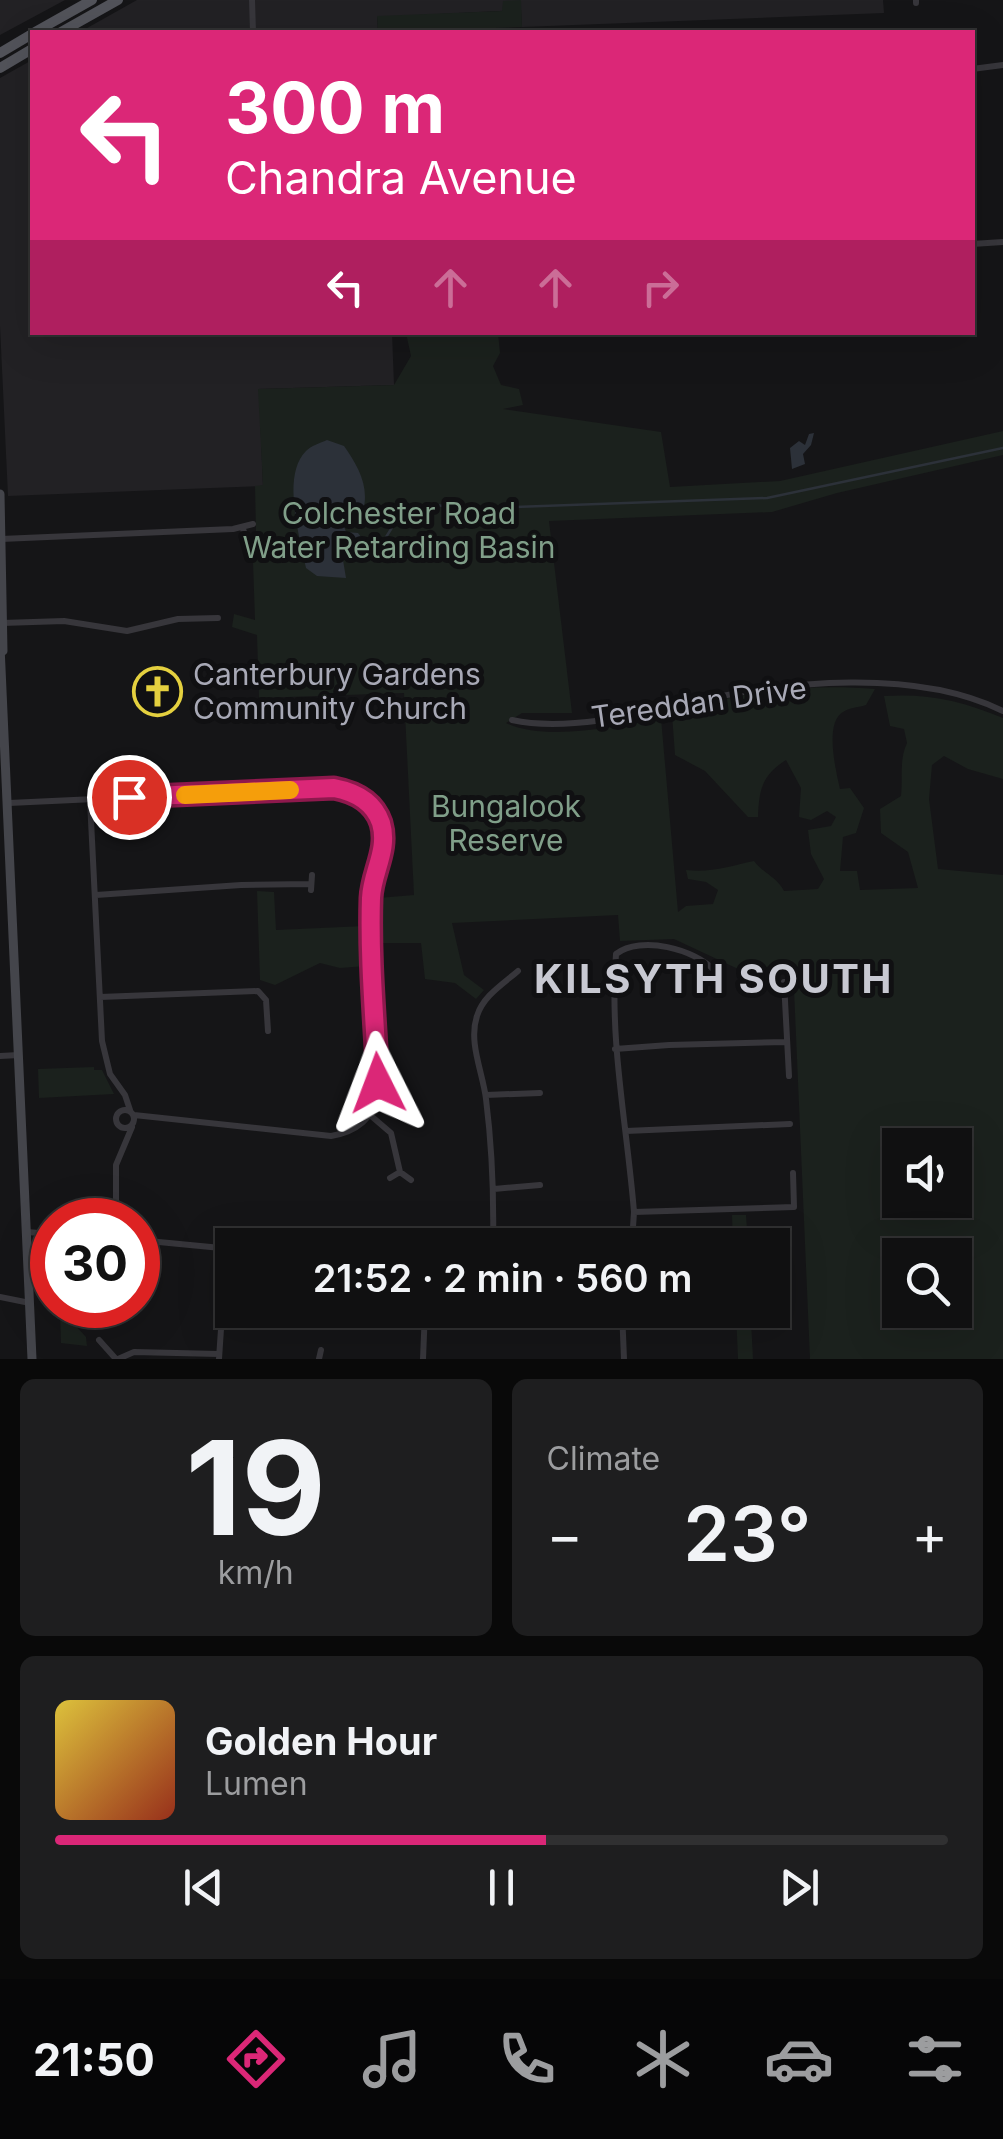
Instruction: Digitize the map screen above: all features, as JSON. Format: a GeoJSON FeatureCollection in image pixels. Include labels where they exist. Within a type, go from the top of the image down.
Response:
{"type":"FeatureCollection","features":[{"type":"Feature","properties":{"kind":"main road"},"geometry":{"type":"LineString","coordinates":[[39,30],[92,0]]}},
{"type":"Feature","properties":{"kind":"main road"},"geometry":{"type":"LineString","coordinates":[[65,30],[118,0]]}},
{"type":"Feature","properties":{"kind":"main road"},"geometry":{"type":"LineString","coordinates":[[3,50],[30,35]]}},
{"type":"Feature","properties":{"kind":"main road"},"geometry":{"type":"LineString","coordinates":[[0,68],[30,50]]}},
{"type":"Feature","properties":{"kind":"main road"},"geometry":{"type":"LineString","coordinates":[[0,494],[8,908],[30,1304]]}},
{"type":"Feature","properties":{"kind":"main road"},"geometry":{"type":"LineString","coordinates":[[0,646],[2,669]]}},
{"type":"Feature","properties":{"kind":"main road"},"geometry":{"type":"LineString","coordinates":[[31,1328],[32,1359]]}},
{"type":"Feature","properties":{"kind":"street"},"geometry":{"type":"LineString","coordinates":[[252,0],[253,30]]}},
{"type":"Feature","properties":{"kind":"street"},"geometry":{"type":"LineString","coordinates":[[975,69],[1003,65]]}},
{"type":"Feature","properties":{"kind":"street"},"geometry":{"type":"LineString","coordinates":[[975,244],[1003,242]]}},
{"type":"Feature","properties":{"kind":"street"},"geometry":{"type":"LineString","coordinates":[[2,539],[242,529],[253,524]]}},
{"type":"Feature","properties":{"kind":"street"},"geometry":{"type":"LineString","coordinates":[[242,529],[247,540]]}},
{"type":"Feature","properties":{"kind":"street"},"geometry":{"type":"LineString","coordinates":[[2,623],[64,621],[127,630],[178,620],[218,618]]}},
{"type":"Feature","properties":{"kind":"street","name":"Tereddan Drive"},"geometry":{"type":"LineString","coordinates":[[512,720],[604,720],[758,691],[860,684],[937,690],[976,699],[1003,711]]}},
{"type":"Feature","properties":{"kind":"street"},"geometry":{"type":"LineString","coordinates":[[8,803],[334,788],[350,791],[370,806],[380,822],[384,842],[371,893],[378,1083],[377,1101],[370,1115],[351,1131],[331,1136],[163,1118],[116,1118],[123,1136],[122,1150]]}},
{"type":"Feature","properties":{"kind":"street"},"geometry":{"type":"LineString","coordinates":[[90,800],[105,1060],[123,1092],[130,1117],[114,1179],[115,1198]]}},
{"type":"Feature","properties":{"kind":"street"},"geometry":{"type":"LineString","coordinates":[[95,895],[241,885],[310,887],[312,875]]}},
{"type":"Feature","properties":{"kind":"street"},"geometry":{"type":"LineString","coordinates":[[632,1228],[634,1212],[614,1049],[616,954],[625,948],[674,947],[716,971]]}},
{"type":"Feature","properties":{"kind":"street"},"geometry":{"type":"LineString","coordinates":[[493,1228],[486,1095],[477,1055],[475,1020],[482,1003],[518,971]]}},
{"type":"Feature","properties":{"kind":"street"},"geometry":{"type":"LineString","coordinates":[[784,982],[789,1076]]}},
{"type":"Feature","properties":{"kind":"street"},"geometry":{"type":"LineString","coordinates":[[100,998],[258,991],[266,1000],[268,1031]]}},
{"type":"Feature","properties":{"kind":"street"},"geometry":{"type":"LineString","coordinates":[[614,1049],[786,1042]]}},
{"type":"Feature","properties":{"kind":"street"},"geometry":{"type":"LineString","coordinates":[[0,1056],[18,1055]]}},
{"type":"Feature","properties":{"kind":"street"},"geometry":{"type":"LineString","coordinates":[[486,1095],[540,1093]]}},
{"type":"Feature","properties":{"kind":"street"},"geometry":{"type":"LineString","coordinates":[[370,1115],[391,1132],[400,1172],[411,1180]]}},
{"type":"Feature","properties":{"kind":"street"},"geometry":{"type":"LineString","coordinates":[[120,1127],[130,1117]]}},
{"type":"Feature","properties":{"kind":"street"},"geometry":{"type":"LineString","coordinates":[[626,1131],[790,1124]]}},
{"type":"Feature","properties":{"kind":"street"},"geometry":{"type":"LineString","coordinates":[[390,1178],[400,1172]]}},
{"type":"Feature","properties":{"kind":"street"},"geometry":{"type":"LineString","coordinates":[[634,1212],[794,1206],[793,1173]]}},
{"type":"Feature","properties":{"kind":"street"},"geometry":{"type":"LineString","coordinates":[[494,1188],[540,1186]]}},
{"type":"Feature","properties":{"kind":"street"},"geometry":{"type":"LineString","coordinates":[[160,1242],[215,1249]]}},
{"type":"Feature","properties":{"kind":"street"},"geometry":{"type":"LineString","coordinates":[[0,1297],[30,1304]]}},
{"type":"Feature","properties":{"kind":"street"},"geometry":{"type":"LineString","coordinates":[[98,1340],[117,1359],[134,1352],[219,1356],[221,1328]]}},
{"type":"Feature","properties":{"kind":"street"},"geometry":{"type":"LineString","coordinates":[[423,1359],[424,1328]]}},
{"type":"Feature","properties":{"kind":"street"},"geometry":{"type":"LineString","coordinates":[[623,1328],[624,1359]]}},
{"type":"Feature","properties":{"kind":"shaded area"},"geometry":{"type":"Polygon","coordinates":[[[0,0],[65,0],[0,35],[0,0]]]}},
{"type":"Feature","properties":{"kind":"shaded area"},"geometry":{"type":"Polygon","coordinates":[[[137,0],[883,0],[884,13],[522,27],[521,10],[377,17],[378,30],[84,30],[137,0]]]}},
{"type":"Feature","properties":{"kind":"shaded area"},"geometry":{"type":"Polygon","coordinates":[[[30,61],[30,335],[392,335],[394,385],[259,389],[263,486],[8,496],[0,326],[0,78],[30,61]]]}},
{"type":"Feature","properties":{"kind":"shaded area"},"geometry":{"type":"Polygon","coordinates":[[[814,433],[803,454],[805,464],[792,469],[790,448],[799,441],[805,445],[809,434],[814,433]]]}},
{"type":"Feature","properties":{"kind":"shaded area"},"geometry":{"type":"Polygon","coordinates":[[[327,440],[344,446],[364,486],[362,514],[342,520],[346,532],[358,533],[371,550],[366,555],[343,560],[346,578],[317,576],[306,568],[294,508],[299,462],[308,449],[327,440]]]}},
{"type":"Feature","properties":{"kind":"green space"},"geometry":{"type":"Polygon","coordinates":[[[521,0],[522,27],[378,30],[377,16],[502,11],[503,1],[521,0]]]}},
{"type":"Feature","properties":{"kind":"green space"},"geometry":{"type":"Polygon","coordinates":[[[406,335],[498,335],[500,353],[493,366],[501,385],[519,389],[523,405],[503,409],[661,432],[670,487],[780,481],[1003,431],[1003,455],[772,512],[549,521],[572,713],[522,713],[506,723],[523,729],[562,732],[661,718],[678,912],[686,906],[713,904],[718,890],[706,882],[688,879],[686,870],[712,870],[754,861],[784,891],[818,889],[824,879],[811,854],[808,830],[831,826],[836,817],[827,811],[811,820],[799,817],[801,788],[786,760],[763,784],[758,817],[748,817],[705,771],[675,755],[672,714],[772,691],[875,689],[866,705],[845,711],[837,718],[833,736],[840,789],[850,788],[864,808],[856,833],[843,837],[840,871],[857,871],[860,890],[918,888],[908,852],[881,833],[880,809],[901,796],[907,743],[904,729],[890,726],[884,696],[945,699],[1003,718],[1003,779],[968,769],[944,756],[932,765],[929,799],[938,869],[1003,875],[1003,1359],[810,1359],[793,966],[736,968],[674,939],[620,941],[618,915],[452,923],[464,975],[484,990],[476,999],[455,983],[425,979],[421,943],[380,943],[378,898],[414,895],[404,693],[259,698],[257,635],[232,627],[234,614],[255,620],[252,533],[256,532],[255,486],[263,485],[258,389],[394,385],[411,356],[406,335]]]}},
{"type":"Feature","properties":{"kind":"green space"},"geometry":{"type":"Polygon","coordinates":[[[257,891],[274,892],[276,930],[365,926],[366,966],[340,968],[320,963],[275,985],[260,980],[257,891]]]}},
{"type":"Feature","properties":{"kind":"green space"},"geometry":{"type":"Polygon","coordinates":[[[38,1069],[102,1070],[114,1094],[39,1098],[38,1069]]]}},
{"type":"Feature","properties":{"kind":"green space"},"geometry":{"type":"Polygon","coordinates":[[[732,1215],[746,1215],[747,1228],[732,1228],[732,1215]]]}},
{"type":"Feature","properties":{"kind":"green space"},"geometry":{"type":"Polygon","coordinates":[[[61,1328],[78,1328],[86,1337],[87,1346],[61,1343],[61,1328]]]}},
{"type":"Feature","properties":{"kind":"green space"},"geometry":{"type":"Polygon","coordinates":[[[737,1328],[751,1328],[753,1359],[738,1359],[737,1328]]]}},
{"type":"Feature","properties":{"kind":"waterway"},"geometry":{"type":"LineString","coordinates":[[371,550],[381,545],[393,526],[437,505],[459,509],[767,498],[1003,448]]}},
{"type":"Feature","properties":{"kind":"slow traffic"},"geometry":{"type":"LineString","coordinates":[[185,795],[290,790]]}},
{"type":"Feature","properties":{"kind":"place","name":"Canterbury Gardens Community Church"},"geometry":{"type":"Point","coordinates":[158,692]}},
{"type":"Feature","properties":{"kind":"district","name":"KILSYTH SOUTH"},"geometry":{"type":"Point","coordinates":[714,979]}},
{"type":"Feature","properties":{"kind":"route"},"geometry":{"type":"LineString","coordinates":[[129,797],[334,788],[363,798],[377,813],[384,842],[371,893],[378,1083]]}},
{"type":"Feature","properties":{"kind":"park label","name":"Colchester Road Water Retarding Basin"},"geometry":{"type":"Point","coordinates":[399,531]}},
{"type":"Feature","properties":{"kind":"park label","name":"Bungalook Reserve"},"geometry":{"type":"Point","coordinates":[506,824]}}]}
